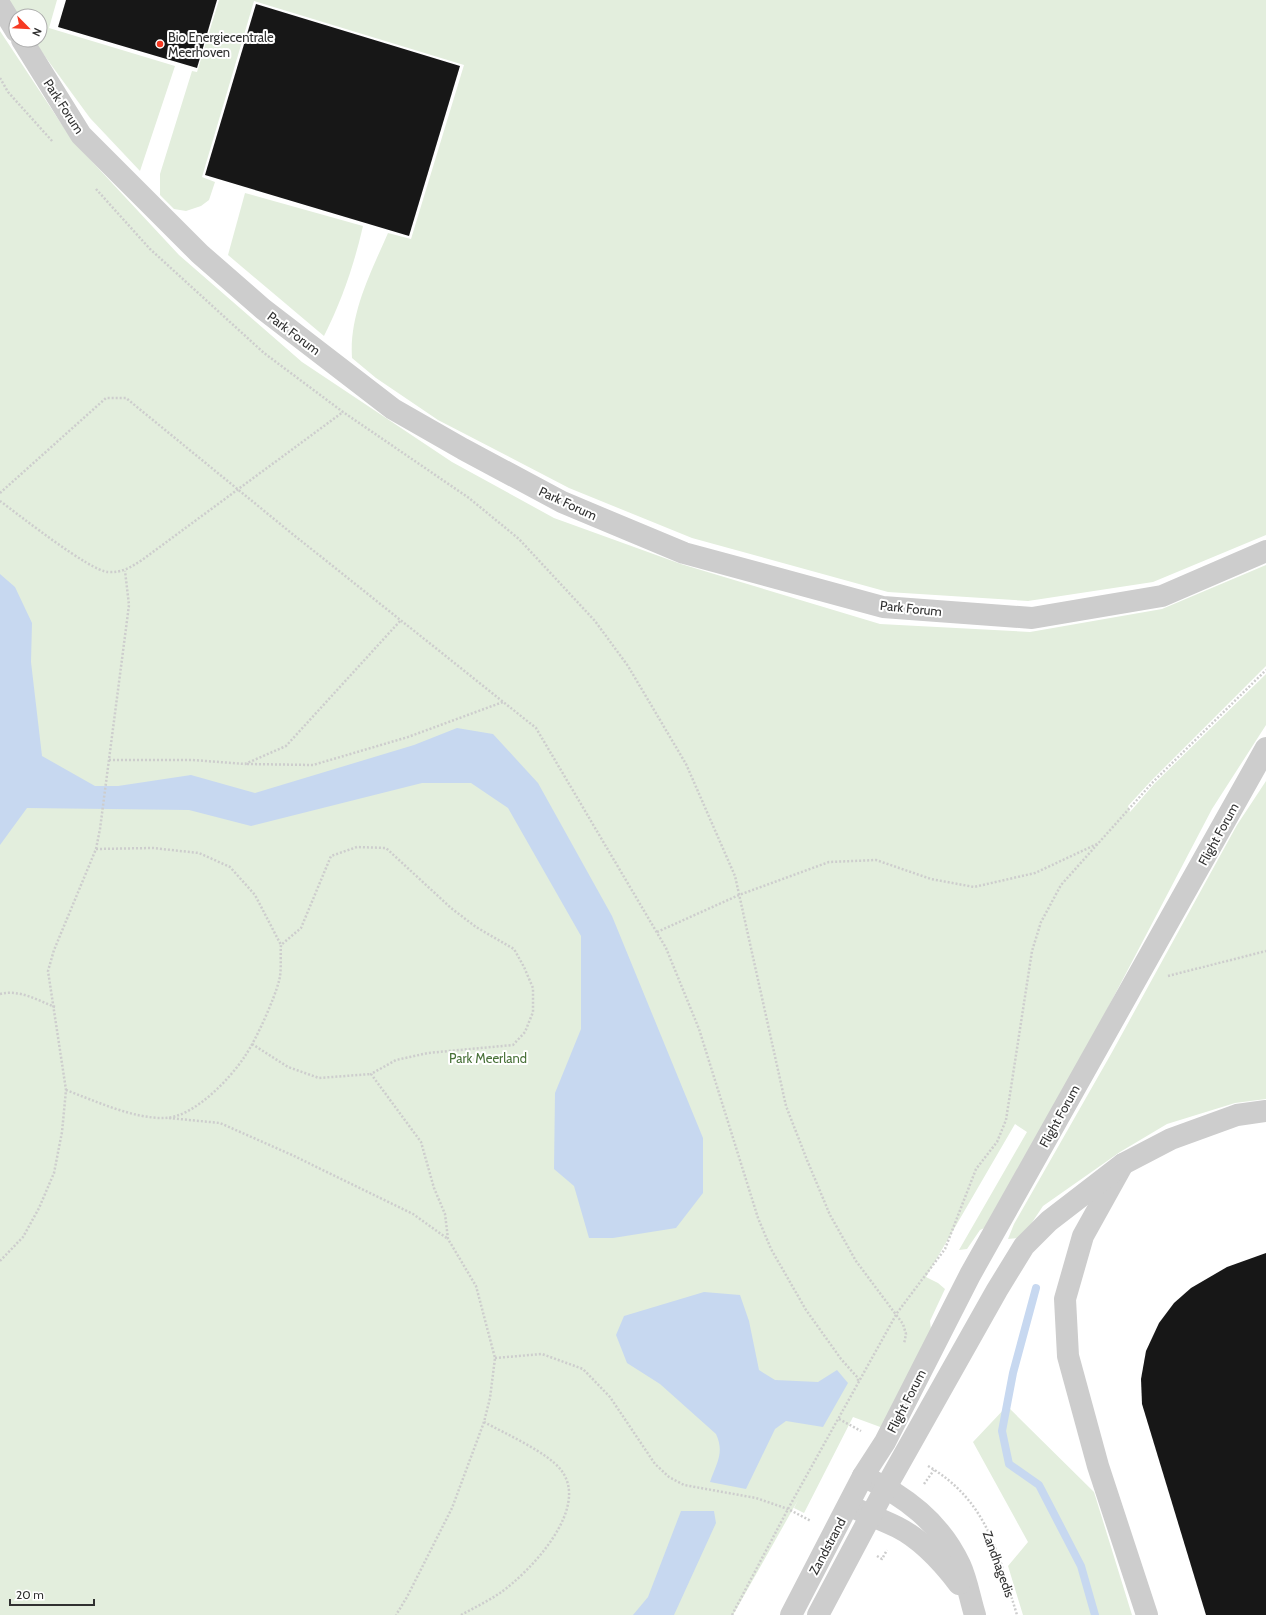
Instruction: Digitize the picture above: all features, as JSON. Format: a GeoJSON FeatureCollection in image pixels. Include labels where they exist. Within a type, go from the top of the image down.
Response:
{"type":"FeatureCollection","features":[{"type":"Feature","properties":{"kind":"street"},"geometry":{"type":"LineString","coordinates":[[0,5],[8,18]]}},
{"type":"Feature","properties":{"kind":"street","name":"Park Forum"},"geometry":{"type":"LineString","coordinates":[[27,48],[81,134],[200,254],[263,309],[393,409],[562,502],[684,553],[883,607],[1032,618],[1162,596],[1266,551]]}},
{"type":"Feature","properties":{"kind":"street","name":"Flight Forum"},"geometry":{"type":"LineString","coordinates":[[863,1476],[885,1442],[970,1275],[1264,753]]}},
{"type":"Feature","properties":{"kind":"street","name":"Flight Forum"},"geometry":{"type":"LineString","coordinates":[[886,1487],[996,1290],[1024,1246],[1049,1221],[1123,1164],[1171,1139],[1237,1115],[1266,1111]]}},
{"type":"Feature","properties":{"kind":"street"},"geometry":{"type":"LineString","coordinates":[[1123,1164],[1083,1236],[1065,1299],[1068,1356],[1098,1466],[1147,1615]]}},
{"type":"Feature","properties":{"kind":"street"},"geometry":{"type":"LineString","coordinates":[[863,1476],[886,1487],[911,1503],[939,1531],[960,1565],[972,1606]]}},
{"type":"Feature","properties":{"kind":"street","name":"Zandstrand"},"geometry":{"type":"LineString","coordinates":[[790,1615],[863,1476]]}},
{"type":"Feature","properties":{"kind":"street","name":"Zandstrand"},"geometry":{"type":"LineString","coordinates":[[818,1615],[886,1487]]}},
{"type":"Feature","properties":{"kind":"street"},"geometry":{"type":"LineString","coordinates":[[849,1505],[898,1528],[918,1542],[945,1566],[972,1606]]}},
{"type":"Feature","properties":{"kind":"path"},"geometry":{"type":"LineString","coordinates":[[0,493],[106,398],[126,398],[536,728],[666,948],[699,1029],[758,1218],[771,1249],[806,1310],[841,1359],[858,1378],[858,1382]]}},
{"type":"Feature","properties":{"kind":"path"},"geometry":{"type":"LineString","coordinates":[[0,501],[87,563],[107,572],[125,570],[142,560],[239,490],[343,412]]}},
{"type":"Feature","properties":{"kind":"path"},"geometry":{"type":"LineString","coordinates":[[520,539],[595,621],[628,666],[686,764],[735,876],[786,1106],[830,1215],[856,1261],[897,1313],[903,1324],[906,1334],[902,1351]]}},
{"type":"Feature","properties":{"kind":"path"},"geometry":{"type":"LineString","coordinates":[[0,1261],[23,1237],[39,1208],[54,1173],[62,1132],[66,1090],[55,1007],[48,972],[54,950],[96,849],[108,770],[128,605],[125,570]]}},
{"type":"Feature","properties":{"kind":"path"},"geometry":{"type":"LineString","coordinates":[[245,764],[286,746],[401,620]]}},
{"type":"Feature","properties":{"kind":"path"},"geometry":{"type":"LineString","coordinates":[[732,1615],[788,1509],[897,1313],[945,1249],[976,1168],[997,1142],[1006,1120],[1032,951],[1041,922],[1061,885],[1153,782],[1266,670]]}},
{"type":"Feature","properties":{"kind":"path"},"geometry":{"type":"LineString","coordinates":[[109,760],[193,760],[245,764],[313,765],[408,737],[503,702]]}},
{"type":"Feature","properties":{"kind":"path"},"geometry":{"type":"LineString","coordinates":[[657,932],[739,895],[829,862],[876,860],[931,879],[974,887],[1035,873],[1099,843]]}},
{"type":"Feature","properties":{"kind":"path"},"geometry":{"type":"LineString","coordinates":[[252,1044],[288,1067],[319,1078],[371,1074],[396,1060],[428,1053],[513,1044],[525,1032],[533,1012],[533,988],[524,967],[514,950],[451,908],[386,848],[357,847],[331,856],[301,928],[281,945]]}},
{"type":"Feature","properties":{"kind":"path"},"geometry":{"type":"LineString","coordinates":[[96,849],[153,848],[199,853],[230,867],[255,895],[281,945],[279,980],[252,1044],[245,1056],[222,1083],[189,1111],[166,1118]]}},
{"type":"Feature","properties":{"kind":"path"},"geometry":{"type":"LineString","coordinates":[[1132,986],[1266,951]]}},
{"type":"Feature","properties":{"kind":"path"},"geometry":{"type":"LineString","coordinates":[[0,994],[8,992],[20,994],[55,1007]]}},
{"type":"Feature","properties":{"kind":"path"},"geometry":{"type":"LineString","coordinates":[[371,1074],[421,1142],[434,1188],[445,1214],[448,1239]]}},
{"type":"Feature","properties":{"kind":"path"},"geometry":{"type":"LineString","coordinates":[[66,1090],[141,1116],[220,1123],[292,1155],[413,1214],[448,1239],[476,1286],[495,1358],[490,1398],[484,1422],[452,1508],[407,1597],[396,1615]]}},
{"type":"Feature","properties":{"kind":"path"},"geometry":{"type":"LineString","coordinates":[[495,1358],[542,1354],[583,1369],[610,1397],[655,1464],[669,1477],[684,1486],[756,1498],[788,1509]]}},
{"type":"Feature","properties":{"kind":"path"},"geometry":{"type":"LineString","coordinates":[[839,1419],[860,1430],[863,1424]]}},
{"type":"Feature","properties":{"kind":"path"},"geometry":{"type":"LineString","coordinates":[[461,1615],[500,1593],[520,1577],[551,1541],[561,1524],[568,1504],[568,1481],[553,1461],[484,1422]]}},
{"type":"Feature","properties":{"kind":"path","name":"Zandhagedis"},"geometry":{"type":"LineString","coordinates":[[906,1453],[955,1485],[980,1515],[995,1543],[1017,1615]]}},
{"type":"Feature","properties":{"kind":"green space"},"geometry":{"type":"Polygon","coordinates":[[[8,0],[57,0],[49,28],[175,66],[140,171],[90,118],[39,48],[48,48],[48,8],[12,8],[8,0]]]}},
{"type":"Feature","properties":{"kind":"green space"},"geometry":{"type":"Polygon","coordinates":[[[219,0],[1266,0],[1266,535],[1153,582],[1028,601],[888,592],[692,538],[569,488],[438,420],[376,378],[352,358],[354,325],[368,278],[388,233],[411,239],[464,65],[254,1],[202,177],[215,182],[209,200],[201,206],[186,211],[174,209],[160,195],[160,174],[192,71],[197,72],[219,0]]]}},
{"type":"Feature","properties":{"kind":"green space","name":"Park Meerland"},"geometry":{"type":"Polygon","coordinates":[[[0,31],[8,43],[8,48],[11,48],[72,140],[179,255],[302,362],[452,462],[554,518],[681,564],[880,624],[1030,632],[1162,609],[1266,565],[1266,666],[1151,781],[1128,806],[1130,812],[1154,784],[1266,674],[1266,725],[1212,809],[1090,1042],[989,1226],[980,1230],[967,1249],[959,1250],[1027,1132],[1015,1124],[926,1277],[938,1283],[945,1289],[930,1321],[932,1339],[883,1428],[853,1417],[804,1513],[794,1508],[798,1500],[733,1615],[0,1615],[0,31]]]}},
{"type":"Feature","properties":{"kind":"green space"},"geometry":{"type":"Polygon","coordinates":[[[245,193],[363,226],[356,255],[347,282],[324,336],[228,255],[245,193]]]}},
{"type":"Feature","properties":{"kind":"green space"},"geometry":{"type":"Polygon","coordinates":[[[1266,781],[1266,1099],[1235,1103],[1167,1124],[1120,1152],[1043,1206],[1027,1230],[1018,1238],[1008,1239],[1014,1224],[1111,1054],[1237,825],[1266,781]]]}},
{"type":"Feature","properties":{"kind":"green space"},"geometry":{"type":"Polygon","coordinates":[[[1007,1406],[1094,1492],[1132,1615],[1023,1615],[1008,1566],[1028,1542],[973,1442],[1007,1406]]]}},
{"type":"Feature","properties":{"kind":"water"},"geometry":{"type":"Polygon","coordinates":[[[0,574],[15,587],[32,623],[31,662],[42,756],[95,786],[118,786],[191,775],[255,793],[414,745],[457,728],[493,734],[538,783],[612,916],[703,1138],[703,1193],[676,1228],[613,1238],[589,1238],[574,1186],[554,1169],[555,1093],[581,1029],[581,936],[508,808],[471,783],[422,783],[251,826],[189,810],[27,808],[0,845],[0,574]]]}},
{"type":"Feature","properties":{"kind":"water"},"geometry":{"type":"Polygon","coordinates":[[[704,1292],[740,1295],[749,1321],[759,1370],[775,1380],[818,1382],[837,1370],[848,1383],[823,1427],[786,1421],[775,1429],[746,1489],[710,1482],[720,1453],[719,1441],[716,1434],[660,1384],[627,1363],[616,1335],[624,1316],[704,1292]]]}},
{"type":"Feature","properties":{"kind":"water"},"geometry":{"type":"Polygon","coordinates":[[[681,1511],[714,1511],[716,1523],[674,1615],[633,1615],[648,1597],[681,1511]]]}},
{"type":"Feature","properties":{"kind":"building","name":"Bio Energiecentrale Meerhoven"},"geometry":{"type":"Polygon","coordinates":[[[66,0],[217,0],[197,68],[58,27],[66,0]]]}},
{"type":"Feature","properties":{"kind":"building"},"geometry":{"type":"Polygon","coordinates":[[[256,4],[460,66],[409,236],[205,175],[256,4]]]}},
{"type":"Feature","properties":{"kind":"building"},"geometry":{"type":"Polygon","coordinates":[[[1266,1253],[1266,1615],[1206,1615],[1142,1404],[1141,1379],[1146,1351],[1159,1323],[1174,1303],[1191,1288],[1227,1267],[1266,1253]]]}},
{"type":"Feature","properties":{"kind":"waterway"},"geometry":{"type":"LineString","coordinates":[[1036,1288],[1013,1373],[1002,1431],[1009,1464],[1039,1485],[1081,1566],[1095,1615]]}},
{"type":"Feature","properties":{"kind":"place","name":"Bio Energiecentrale Meerhoven"},"geometry":{"type":"Point","coordinates":[160,44]}}]}
